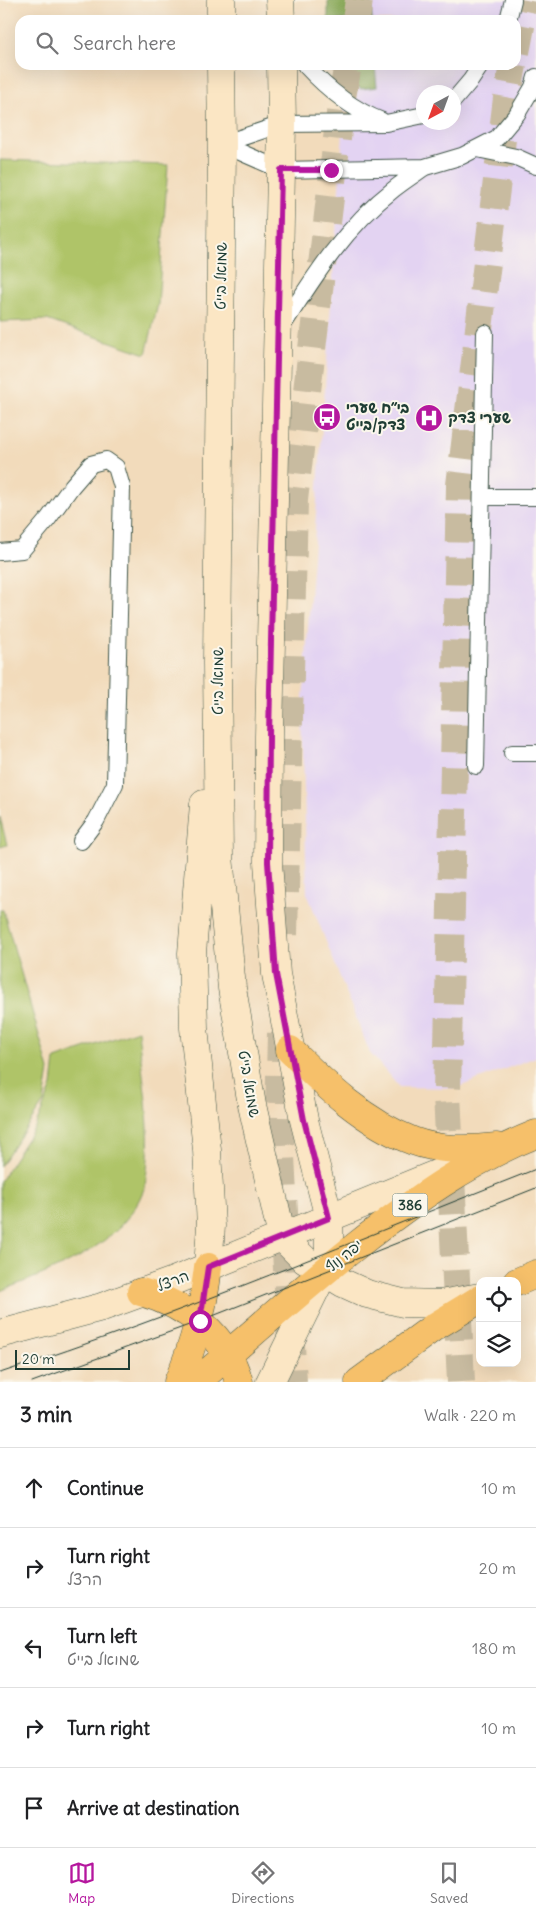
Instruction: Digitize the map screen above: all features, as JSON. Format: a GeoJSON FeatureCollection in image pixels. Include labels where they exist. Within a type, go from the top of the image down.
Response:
{"type":"FeatureCollection","features":[{"type":"Feature","properties":{"kind":"main road"},"geometry":{"type":"LineString","coordinates":[[290,1050],[336,1093],[376,1121],[408,1138],[435,1146],[466,1150],[504,1147]]}},
{"type":"Feature","properties":{"kind":"main road","name":"הרצל"},"geometry":{"type":"LineString","coordinates":[[504,1147],[536,1134]]}},
{"type":"Feature","properties":{"kind":"main road","name":"יפה נוף"},"geometry":{"type":"LineString","coordinates":[[198,1382],[324,1272],[417,1200],[504,1147]]}},
{"type":"Feature","properties":{"kind":"main road"},"geometry":{"type":"LineString","coordinates":[[178,1382],[192,1348],[200,1321],[208,1267]]}},
{"type":"Feature","properties":{"kind":"main road"},"geometry":{"type":"LineString","coordinates":[[521,1280],[536,1274]]}},
{"type":"Feature","properties":{"kind":"main road"},"geometry":{"type":"LineString","coordinates":[[142,1292],[162,1298],[182,1308],[200,1321],[228,1354],[239,1382]]}},
{"type":"Feature","properties":{"kind":"main road"},"geometry":{"type":"LineString","coordinates":[[359,1382],[434,1327],[476,1301]]}},
{"type":"Feature","properties":{"kind":"street"},"geometry":{"type":"LineString","coordinates":[[221,0],[221,15]]}},
{"type":"Feature","properties":{"kind":"street"},"geometry":{"type":"LineString","coordinates":[[280,0],[281,15]]}},
{"type":"Feature","properties":{"kind":"street","name":"שמואל בייט"},"geometry":{"type":"LineString","coordinates":[[221,70],[217,664],[219,857],[232,988],[252,1105],[282,1237]]}},
{"type":"Feature","properties":{"kind":"street"},"geometry":{"type":"LineString","coordinates":[[270,1382],[324,1272],[329,1251],[329,1218],[304,1120],[276,974],[268,862],[282,124],[281,70]]}},
{"type":"Feature","properties":{"kind":"street"},"geometry":{"type":"LineString","coordinates":[[208,1267],[211,1226],[207,1150],[194,1028],[192,953],[198,863],[217,664]]}},
{"type":"Feature","properties":{"kind":"street","name":"הרצל"},"geometry":{"type":"LineString","coordinates":[[0,1334],[102,1307],[208,1267],[504,1147]]}},
{"type":"Feature","properties":{"kind":"street"},"geometry":{"type":"LineString","coordinates":[[282,1237],[305,1260],[367,1294],[403,1303],[440,1304],[476,1299]]}},
{"type":"Feature","properties":{"kind":"lane"},"geometry":{"type":"LineString","coordinates":[[509,15],[513,0]]}},
{"type":"Feature","properties":{"kind":"lane"},"geometry":{"type":"LineString","coordinates":[[310,70],[326,87],[349,105],[386,123]]}},
{"type":"Feature","properties":{"kind":"lane"},"geometry":{"type":"LineString","coordinates":[[461,92],[478,70]]}},
{"type":"Feature","properties":{"kind":"lane"},"geometry":{"type":"LineString","coordinates":[[222,144],[281,170],[426,167],[462,156],[497,138],[517,114],[533,88],[536,77]]}},
{"type":"Feature","properties":{"kind":"lane"},"geometry":{"type":"LineString","coordinates":[[222,144],[282,124],[386,123],[416,117]]}},
{"type":"Feature","properties":{"kind":"lane"},"geometry":{"type":"LineString","coordinates":[[477,149],[516,157],[536,166]]}},
{"type":"Feature","properties":{"kind":"lane"},"geometry":{"type":"LineString","coordinates":[[278,334],[320,268],[346,235],[394,189],[426,167]]}},
{"type":"Feature","properties":{"kind":"lane"},"geometry":{"type":"LineString","coordinates":[[476,766],[485,333]]}},
{"type":"Feature","properties":{"kind":"lane"},"geometry":{"type":"LineString","coordinates":[[0,552],[22,550],[90,464],[106,460],[116,468],[122,487],[115,784],[96,821],[81,840]]}},
{"type":"Feature","properties":{"kind":"lane"},"geometry":{"type":"LineString","coordinates":[[482,497],[536,497]]}},
{"type":"Feature","properties":{"kind":"lane"},"geometry":{"type":"LineString","coordinates":[[512,753],[536,753]]}},
{"type":"Feature","properties":{"kind":"shaded area","name":"שערי צדק"},"geometry":{"type":"Polygon","coordinates":[[[343,0],[536,0],[536,1057],[456,1088],[399,1087],[370,1053],[307,893],[302,713],[344,119],[344,70],[521,70],[521,15],[343,15],[343,0]]]}},
{"type":"Feature","properties":{"kind":"green space"},"geometry":{"type":"Polygon","coordinates":[[[328,0],[370,0],[372,15],[328,15],[328,0]]]}},
{"type":"Feature","properties":{"kind":"green space"},"geometry":{"type":"Polygon","coordinates":[[[339,70],[375,70],[377,87],[360,89],[339,70]]]}},
{"type":"Feature","properties":{"kind":"green space"},"geometry":{"type":"Polygon","coordinates":[[[0,160],[168,165],[158,304],[146,354],[47,320],[0,322],[0,160]]]}},
{"type":"Feature","properties":{"kind":"green space"},"geometry":{"type":"Polygon","coordinates":[[[0,817],[7,845],[0,847],[0,817]]]}},
{"type":"Feature","properties":{"kind":"green space"},"geometry":{"type":"Polygon","coordinates":[[[0,910],[3,910],[49,1070],[44,1102],[0,1166],[0,910]]]}},
{"type":"Feature","properties":{"kind":"green space"},"geometry":{"type":"Polygon","coordinates":[[[138,1030],[148,1135],[147,1170],[144,1189],[133,1209],[119,1227],[103,1242],[63,1265],[0,1291],[0,1181],[35,1127],[52,1086],[55,1059],[138,1030]]]}},
{"type":"Feature","properties":{"kind":"tunnel"},"geometry":{"type":"LineString","coordinates":[[357,15],[359,0]]}},
{"type":"Feature","properties":{"kind":"tunnel"},"geometry":{"type":"LineString","coordinates":[[521,26],[526,0]]}},
{"type":"Feature","properties":{"kind":"tunnel"},"geometry":{"type":"LineString","coordinates":[[284,935],[294,500],[342,97],[347,70]]}},
{"type":"Feature","properties":{"kind":"tunnel"},"geometry":{"type":"LineString","coordinates":[[461,1382],[447,1094],[460,485],[507,98],[512,70]]}},
{"type":"Feature","properties":{"kind":"tunnel"},"geometry":{"type":"LineString","coordinates":[[281,1033],[279,1119],[293,1382]]}},
{"type":"Feature","properties":{"kind":"tram line"},"geometry":{"type":"LineString","coordinates":[[0,1373],[203,1301],[536,1169]]}},
{"type":"Feature","properties":{"kind":"tram line"},"geometry":{"type":"LineString","coordinates":[[32,1382],[200,1321],[536,1188]]}},
{"type":"Feature","properties":{"kind":"place","name":"בי״ח שערי צדק/בייט"},"geometry":{"type":"Point","coordinates":[327,417]}},
{"type":"Feature","properties":{"kind":"place","name":"שערי צדק"},"geometry":{"type":"Point","coordinates":[429,418]}},
{"type":"Feature","properties":{"kind":"route"},"geometry":{"type":"LineString","coordinates":[[200,1321],[208,1267],[329,1218],[304,1120],[276,974],[268,862],[281,170],[331,170]]}}]}
